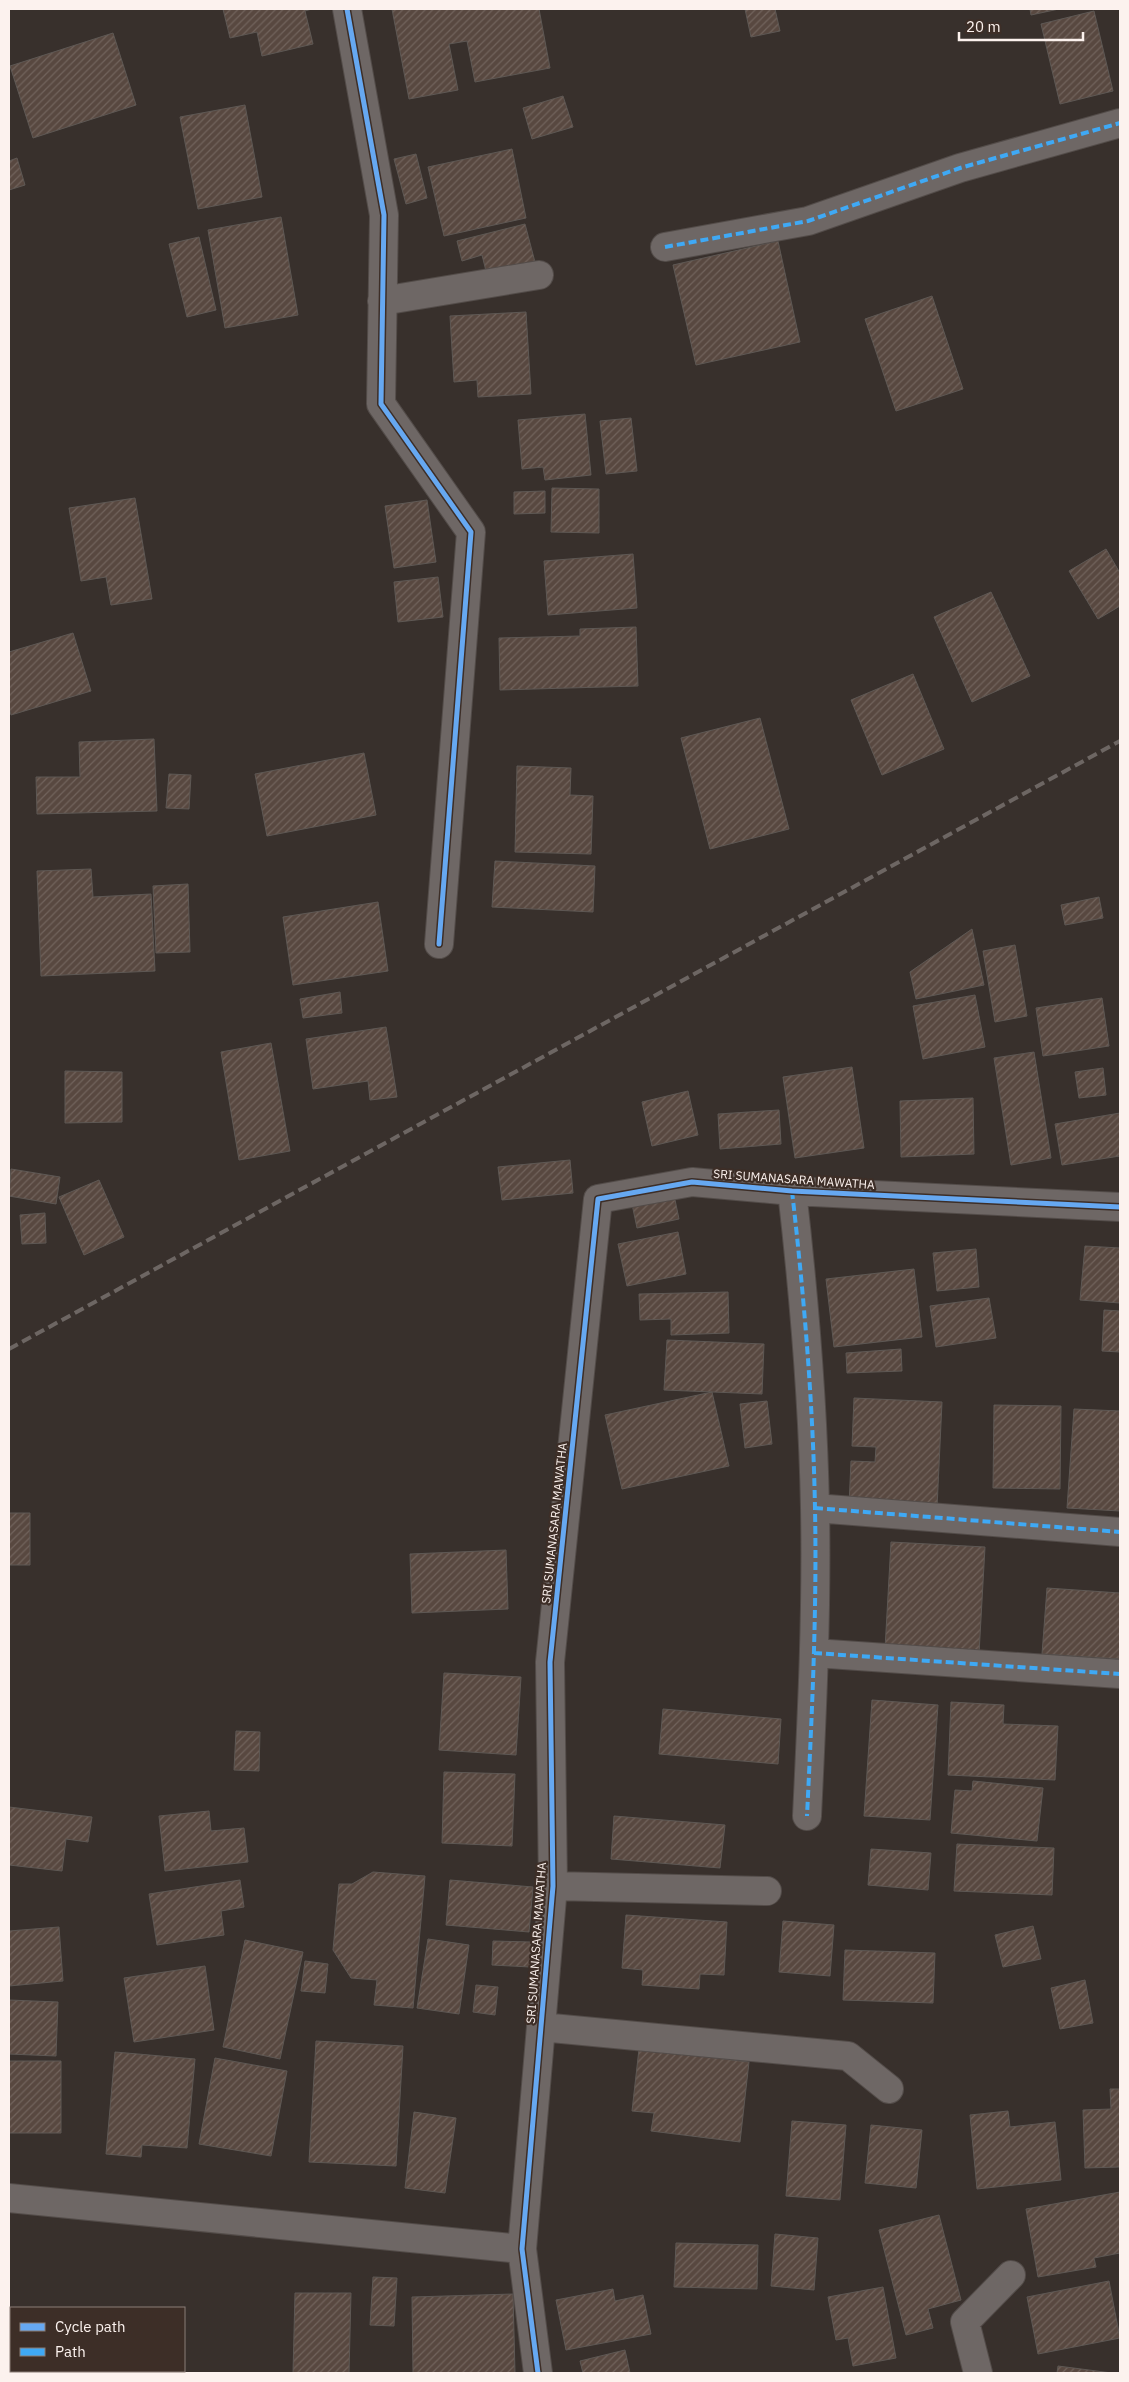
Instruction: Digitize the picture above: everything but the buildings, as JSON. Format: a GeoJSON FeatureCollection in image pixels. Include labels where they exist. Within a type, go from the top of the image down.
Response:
{"type":"FeatureCollection","features":[{"type":"Feature","properties":{"kind":"street"},"geometry":{"type":"LineString","coordinates":[[347,9],[384,215],[380,404],[471,532],[439,944]]}},
{"type":"Feature","properties":{"kind":"street"},"geometry":{"type":"LineString","coordinates":[[665,247],[808,221],[960,168],[1120,123]]}},
{"type":"Feature","properties":{"kind":"street"},"geometry":{"type":"LineString","coordinates":[[382,301],[539,275]]}},
{"type":"Feature","properties":{"kind":"street","name":"SRI SUMANASARA MAWATHA"},"geometry":{"type":"LineString","coordinates":[[538,2373],[522,2249],[552,1886],[550,1662],[598,1199],[692,1182],[792,1191],[1120,1207]]}},
{"type":"Feature","properties":{"kind":"street"},"geometry":{"type":"LineString","coordinates":[[792,1191],[804,1296],[815,1508],[814,1652],[808,1816]]}},
{"type":"Feature","properties":{"kind":"street"},"geometry":{"type":"LineString","coordinates":[[815,1508],[1120,1532]]}},
{"type":"Feature","properties":{"kind":"street"},"geometry":{"type":"LineString","coordinates":[[814,1652],[1120,1674]]}},
{"type":"Feature","properties":{"kind":"street"},"geometry":{"type":"LineString","coordinates":[[552,1886],[767,1891]]}},
{"type":"Feature","properties":{"kind":"street"},"geometry":{"type":"LineString","coordinates":[[541,2027],[848,2056],[889,2089]]}},
{"type":"Feature","properties":{"kind":"street"},"geometry":{"type":"LineString","coordinates":[[9,2198],[522,2249]]}},
{"type":"Feature","properties":{"kind":"street"},"geometry":{"type":"LineString","coordinates":[[978,2373],[965,2322],[1011,2275]]}},
{"type":"Feature","properties":{"kind":"railway"},"geometry":{"type":"LineString","coordinates":[[9,1349],[1120,741]]}},
{"type":"Feature","properties":{"kind":"marked path"},"geometry":{"type":"LineString","coordinates":[[665,247],[808,221],[960,168],[1120,123]]}},
{"type":"Feature","properties":{"kind":"marked path"},"geometry":{"type":"LineString","coordinates":[[792,1191],[807,1349],[815,1508],[815,1624],[807,1816]]}},
{"type":"Feature","properties":{"kind":"marked path"},"geometry":{"type":"LineString","coordinates":[[815,1508],[1120,1532]]}},
{"type":"Feature","properties":{"kind":"marked path"},"geometry":{"type":"LineString","coordinates":[[814,1653],[1120,1674]]}},
{"type":"Feature","properties":{"kind":"cycle path"},"geometry":{"type":"LineString","coordinates":[[347,9],[384,215],[381,404],[471,532],[439,944]]}},
{"type":"Feature","properties":{"kind":"cycle path"},"geometry":{"type":"LineString","coordinates":[[538,2373],[522,2249],[553,1886],[550,1662],[598,1199],[692,1182],[792,1191],[1120,1207]]}}]}
